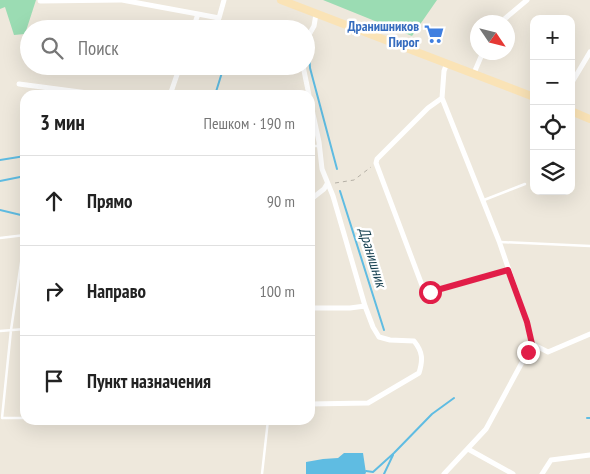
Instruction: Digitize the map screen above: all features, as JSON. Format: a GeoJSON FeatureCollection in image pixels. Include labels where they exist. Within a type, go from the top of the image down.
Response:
{"type":"FeatureCollection","features":[{"type":"Feature","properties":{"kind":"main road"},"geometry":{"type":"LineString","coordinates":[[281,0],[530,94]]}},
{"type":"Feature","properties":{"kind":"main road"},"geometry":{"type":"LineString","coordinates":[[575,113],[590,119]]}},
{"type":"Feature","properties":{"kind":"street"},"geometry":{"type":"LineString","coordinates":[[40,2],[121,0],[219,18],[224,0]]}},
{"type":"Feature","properties":{"kind":"street"},"geometry":{"type":"LineString","coordinates":[[509,15],[527,0]]}},
{"type":"Feature","properties":{"kind":"street"},"geometry":{"type":"LineString","coordinates":[[196,20],[198,14]]}},
{"type":"Feature","properties":{"kind":"street"},"geometry":{"type":"LineString","coordinates":[[315,20],[316,14]]}},
{"type":"Feature","properties":{"kind":"street"},"geometry":{"type":"LineString","coordinates":[[575,77],[590,52]]}},
{"type":"Feature","properties":{"kind":"street"},"geometry":{"type":"LineString","coordinates":[[474,73],[480,60]]}},
{"type":"Feature","properties":{"kind":"street"},"geometry":{"type":"LineString","coordinates":[[444,474],[486,428],[532,344],[527,322],[499,241],[442,98],[443,76],[447,63]]}},
{"type":"Feature","properties":{"kind":"street"},"geometry":{"type":"LineString","coordinates":[[172,90],[177,75]]}},
{"type":"Feature","properties":{"kind":"street"},"geometry":{"type":"LineString","coordinates":[[305,75],[308,90]]}},
{"type":"Feature","properties":{"kind":"street"},"geometry":{"type":"LineString","coordinates":[[19,84],[65,90]]}},
{"type":"Feature","properties":{"kind":"street"},"geometry":{"type":"LineString","coordinates":[[442,98],[428,108],[377,159],[376,163],[423,288],[430,292],[508,270]]}},
{"type":"Feature","properties":{"kind":"street"},"geometry":{"type":"LineString","coordinates":[[315,126],[322,169],[373,327],[379,337],[390,340],[414,341],[420,349],[422,364],[419,373],[368,403],[315,404]]}},
{"type":"Feature","properties":{"kind":"street"},"geometry":{"type":"LineString","coordinates":[[315,196],[324,190],[327,184]]}},
{"type":"Feature","properties":{"kind":"street"},"geometry":{"type":"LineString","coordinates":[[315,308],[365,306]]}},
{"type":"Feature","properties":{"kind":"street"},"geometry":{"type":"LineString","coordinates":[[532,344],[548,352],[590,334]]}},
{"type":"Feature","properties":{"kind":"street"},"geometry":{"type":"LineString","coordinates":[[468,449],[513,474]]}},
{"type":"Feature","properties":{"kind":"street"},"geometry":{"type":"LineString","coordinates":[[542,474],[551,460],[590,454]]}},
{"type":"Feature","properties":{"kind":"lane"},"geometry":{"type":"LineString","coordinates":[[482,201],[525,184]]}},
{"type":"Feature","properties":{"kind":"lane"},"geometry":{"type":"LineString","coordinates":[[0,238],[20,236]]}},
{"type":"Feature","properties":{"kind":"lane"},"geometry":{"type":"LineString","coordinates":[[499,241],[590,246]]}},
{"type":"Feature","properties":{"kind":"lane"},"geometry":{"type":"LineString","coordinates":[[20,270],[11,330],[2,418],[20,418]]}},
{"type":"Feature","properties":{"kind":"lane"},"geometry":{"type":"LineString","coordinates":[[0,331],[20,329]]}},
{"type":"Feature","properties":{"kind":"lane"},"geometry":{"type":"LineString","coordinates":[[262,474],[267,425]]}},
{"type":"Feature","properties":{"kind":"path"},"geometry":{"type":"LineString","coordinates":[[327,184],[354,180],[376,163]]}},
{"type":"Feature","properties":{"kind":"green space"},"geometry":{"type":"Polygon","coordinates":[[[0,0],[36,0],[30,20],[20,20],[20,34],[14,35],[5,7],[0,9],[0,0]]]}},
{"type":"Feature","properties":{"kind":"green space"},"geometry":{"type":"Polygon","coordinates":[[[323,0],[437,0],[412,36],[323,0]]]}},
{"type":"Feature","properties":{"kind":"water"},"geometry":{"type":"Polygon","coordinates":[[[344,453],[363,453],[366,473],[306,474],[306,462],[338,458],[344,453]]]}},
{"type":"Feature","properties":{"kind":"waterway"},"geometry":{"type":"LineString","coordinates":[[217,90],[221,75]]}},
{"type":"Feature","properties":{"kind":"waterway"},"geometry":{"type":"LineString","coordinates":[[312,75],[337,169]]}},
{"type":"Feature","properties":{"kind":"waterway"},"geometry":{"type":"LineString","coordinates":[[0,160],[20,157]]}},
{"type":"Feature","properties":{"kind":"waterway"},"geometry":{"type":"LineString","coordinates":[[0,181],[20,177]]}},
{"type":"Feature","properties":{"kind":"waterway","name":"Дранишник"},"geometry":{"type":"LineString","coordinates":[[340,191],[384,330]]}},
{"type":"Feature","properties":{"kind":"waterway"},"geometry":{"type":"LineString","coordinates":[[0,210],[20,215]]}},
{"type":"Feature","properties":{"kind":"waterway"},"geometry":{"type":"LineString","coordinates":[[366,471],[373,472],[432,414],[454,398]]}},
{"type":"Feature","properties":{"kind":"waterway"},"geometry":{"type":"LineString","coordinates":[[384,474],[393,455]]}},
{"type":"Feature","properties":{"kind":"place","name":"Дранишников Пирог"},"geometry":{"type":"Point","coordinates":[434,34]}},
{"type":"Feature","properties":{"kind":"route"},"geometry":{"type":"LineString","coordinates":[[430,292],[508,270],[527,322],[532,344],[528,352]]}}]}
